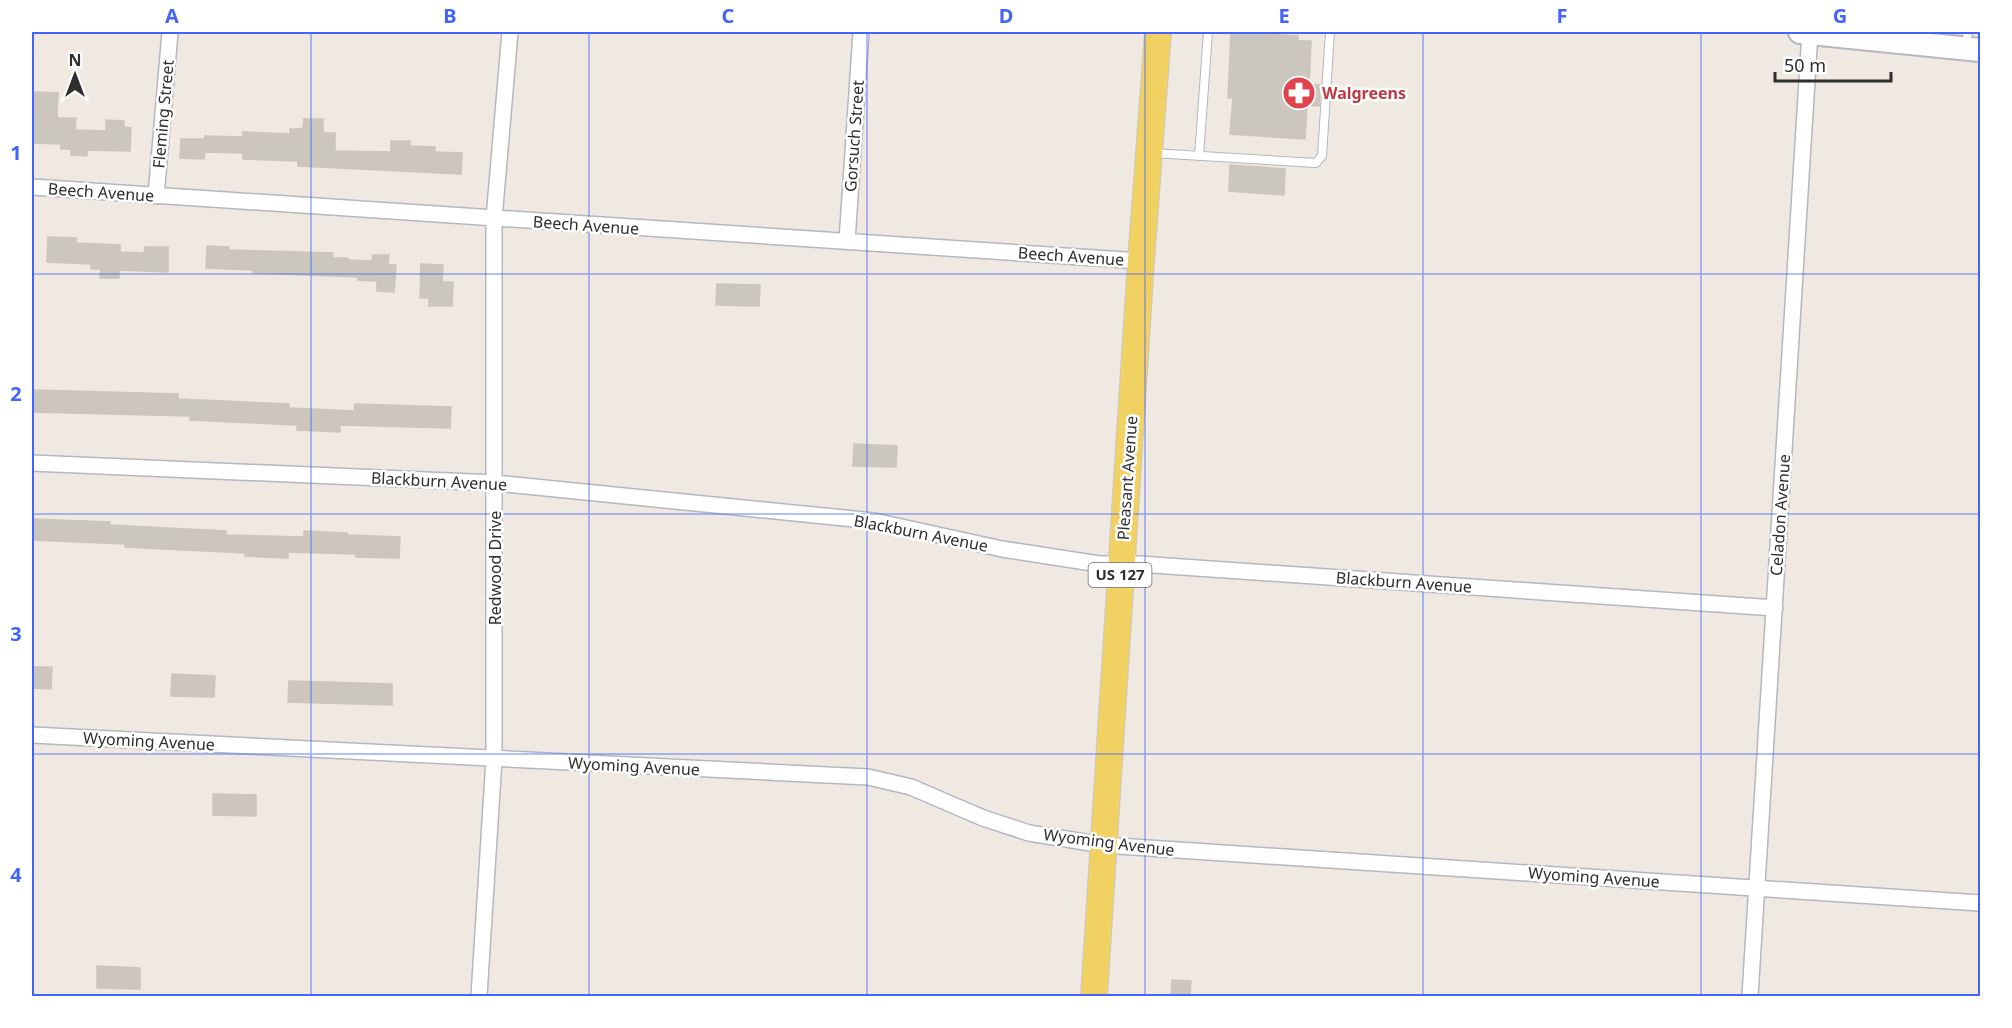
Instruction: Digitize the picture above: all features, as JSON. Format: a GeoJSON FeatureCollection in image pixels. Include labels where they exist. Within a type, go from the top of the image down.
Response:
{"type":"FeatureCollection","features":[{"type":"Feature","properties":{"kind":"main road","name":"Pleasant Avenue"},"geometry":{"type":"LineString","coordinates":[[1094,996],[1158,32]]}},
{"type":"Feature","properties":{"kind":"main road"},"geometry":{"type":"LineString","coordinates":[[1807,32],[1971,43]]}},
{"type":"Feature","properties":{"kind":"street","name":"Fleming Street"},"geometry":{"type":"LineString","coordinates":[[156,196],[170,32]]}},
{"type":"Feature","properties":{"kind":"street","name":"Redwood Drive"},"geometry":{"type":"LineString","coordinates":[[479,996],[494,759],[494,219],[510,32]]}},
{"type":"Feature","properties":{"kind":"street","name":"Gorsuch Street"},"geometry":{"type":"LineString","coordinates":[[847,241],[861,32]]}},
{"type":"Feature","properties":{"kind":"street","name":"Celadon Avenue"},"geometry":{"type":"LineString","coordinates":[[1750,996],[1775,608],[1807,32]]}},
{"type":"Feature","properties":{"kind":"street","name":"Beech Avenue"},"geometry":{"type":"LineString","coordinates":[[32,187],[1141,261]]}},
{"type":"Feature","properties":{"kind":"street","name":"Blackburn Avenue"},"geometry":{"type":"LineString","coordinates":[[32,463],[495,483],[874,521],[1002,549],[1099,564],[1121,563],[1775,608]]}},
{"type":"Feature","properties":{"kind":"street","name":"Wyoming Avenue"},"geometry":{"type":"LineString","coordinates":[[32,735],[868,777],[911,787],[983,818],[1029,833],[1103,845],[1980,903]]}},
{"type":"Feature","properties":{"kind":"lane"},"geometry":{"type":"LineString","coordinates":[[1199,156],[1208,32]]}},
{"type":"Feature","properties":{"kind":"lane"},"geometry":{"type":"LineString","coordinates":[[1149,153],[1316,163],[1322,156],[1330,32]]}},
{"type":"Feature","properties":{"kind":"building","name":"Walgreens"},"geometry":{"type":"Polygon","coordinates":[[[1231,32],[1298,36],[1298,41],[1311,41],[1309,84],[1320,85],[1319,106],[1307,105],[1305,139],[1230,134],[1233,98],[1228,98],[1231,32]]]}},
{"type":"Feature","properties":{"kind":"building"},"geometry":{"type":"Polygon","coordinates":[[[35,92],[58,93],[57,118],[76,118],[75,130],[106,131],[106,120],[124,121],[124,127],[131,128],[130,151],[87,150],[87,156],[71,155],[71,149],[61,149],[61,144],[32,143],[35,92]]]}},
{"type":"Feature","properties":{"kind":"building"},"geometry":{"type":"Polygon","coordinates":[[[304,119],[323,119],[323,133],[335,133],[335,151],[391,152],[391,141],[410,141],[410,146],[435,147],[435,152],[462,153],[461,174],[298,166],[298,161],[243,159],[243,153],[205,152],[204,159],[180,158],[181,139],[205,139],[205,136],[243,137],[243,132],[290,134],[290,129],[303,129],[304,119]]]}},
{"type":"Feature","properties":{"kind":"building"},"geometry":{"type":"Polygon","coordinates":[[[1230,165],[1285,169],[1284,195],[1229,191],[1230,165]]]}},
{"type":"Feature","properties":{"kind":"building"},"geometry":{"type":"Polygon","coordinates":[[[48,237],[76,238],[76,243],[120,245],[120,252],[144,253],[145,247],[168,247],[168,272],[119,270],[119,278],[100,278],[101,269],[91,269],[91,264],[47,262],[48,237]]]}},
{"type":"Feature","properties":{"kind":"building"},"geometry":{"type":"Polygon","coordinates":[[[207,246],[229,247],[229,250],[333,253],[332,258],[348,258],[348,260],[372,261],[373,255],[389,255],[388,265],[396,265],[394,292],[377,291],[377,281],[358,280],[358,277],[253,273],[253,270],[206,268],[207,246]]]}},
{"type":"Feature","properties":{"kind":"building"},"geometry":{"type":"Polygon","coordinates":[[[421,264],[443,265],[442,282],[453,282],[452,306],[429,306],[429,298],[420,298],[421,264]]]}},
{"type":"Feature","properties":{"kind":"building"},"geometry":{"type":"Polygon","coordinates":[[[717,284],[760,285],[759,306],[716,305],[717,284]]]}},
{"type":"Feature","properties":{"kind":"building"},"geometry":{"type":"Polygon","coordinates":[[[32,390],[178,394],[178,399],[289,404],[289,408],[354,411],[355,404],[451,407],[450,428],[340,425],[340,432],[297,430],[297,425],[190,420],[190,416],[32,412],[32,390]]]}},
{"type":"Feature","properties":{"kind":"building"},"geometry":{"type":"Polygon","coordinates":[[[854,444],[897,446],[896,467],[853,466],[854,444]]]}},
{"type":"Feature","properties":{"kind":"building"},"geometry":{"type":"Polygon","coordinates":[[[32,519],[110,522],[109,525],[226,531],[226,535],[304,537],[304,531],[400,537],[399,558],[288,552],[288,558],[245,556],[245,553],[32,540],[32,519]]]}},
{"type":"Feature","properties":{"kind":"building"},"geometry":{"type":"Polygon","coordinates":[[[32,667],[52,667],[51,689],[32,688],[32,667]]]}},
{"type":"Feature","properties":{"kind":"building"},"geometry":{"type":"Polygon","coordinates":[[[172,674],[215,676],[214,697],[171,696],[172,674]]]}},
{"type":"Feature","properties":{"kind":"building"},"geometry":{"type":"Polygon","coordinates":[[[289,681],[392,684],[392,705],[288,702],[289,681]]]}},
{"type":"Feature","properties":{"kind":"building"},"geometry":{"type":"Polygon","coordinates":[[[213,794],[256,795],[256,816],[213,815],[213,794]]]}},
{"type":"Feature","properties":{"kind":"building"},"geometry":{"type":"Polygon","coordinates":[[[97,966],[140,968],[140,989],[97,988],[97,966]]]}},
{"type":"Feature","properties":{"kind":"building"},"geometry":{"type":"Polygon","coordinates":[[[1172,980],[1191,981],[1190,996],[1171,996],[1172,980]]]}},
{"type":"Feature","properties":{"kind":"place","name":"Walgreens"},"geometry":{"type":"Point","coordinates":[1299,93]}}]}
